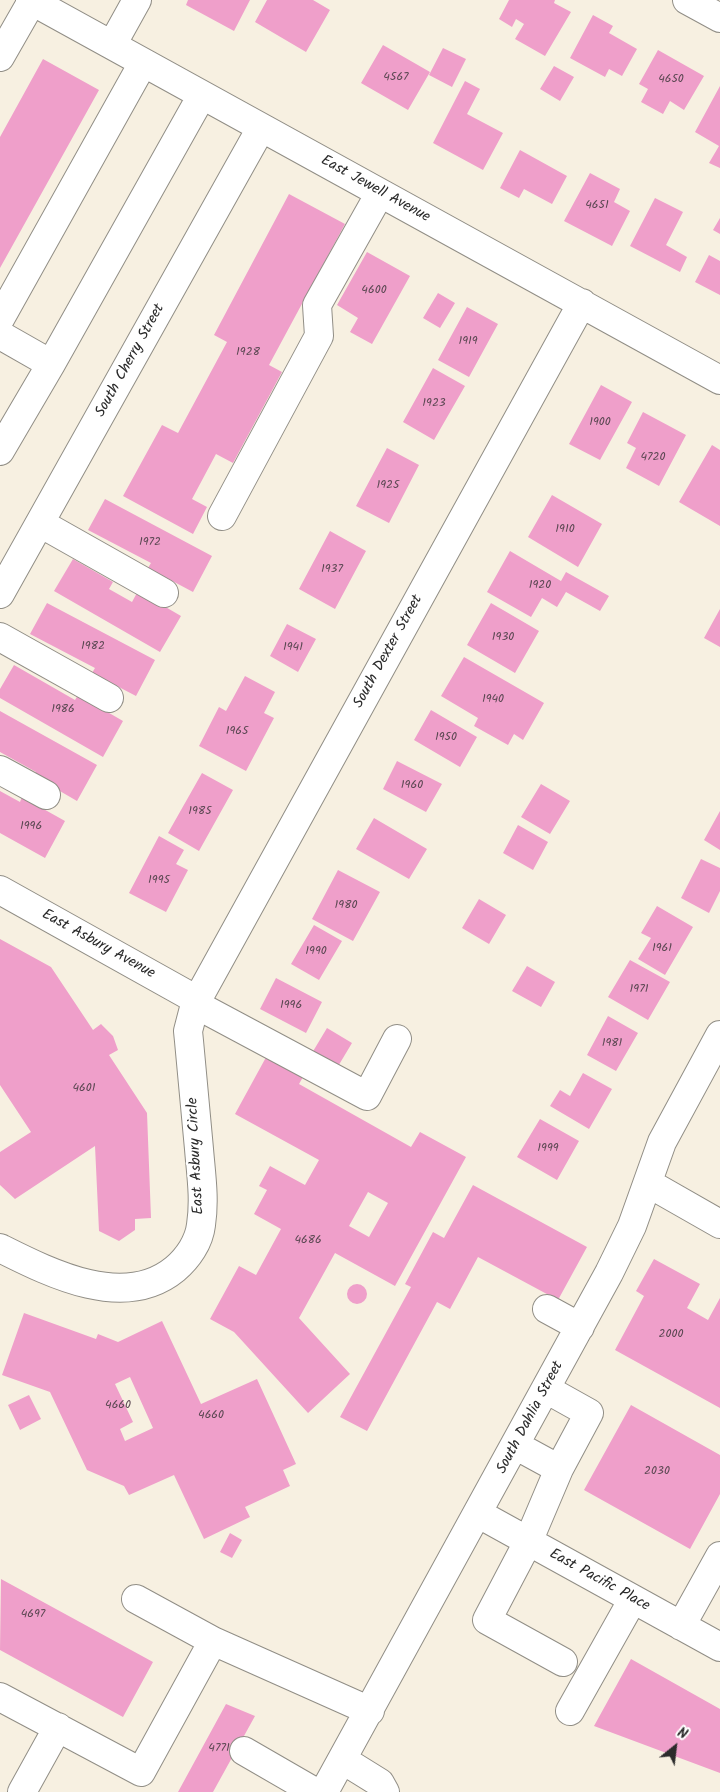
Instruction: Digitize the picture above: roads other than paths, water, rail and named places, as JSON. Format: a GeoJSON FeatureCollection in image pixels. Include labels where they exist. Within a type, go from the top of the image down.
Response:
{"type":"FeatureCollection","features":[{"type":"Feature","properties":{"kind":"street"},"geometry":{"type":"LineString","coordinates":[[0,57],[31,0]]}},
{"type":"Feature","properties":{"kind":"street","name":"East Jewell Avenue"},"geometry":{"type":"LineString","coordinates":[[31,0],[720,380]]}},
{"type":"Feature","properties":{"kind":"street"},"geometry":{"type":"LineString","coordinates":[[112,45],[137,0]]}},
{"type":"Feature","properties":{"kind":"street"},"geometry":{"type":"LineString","coordinates":[[687,0],[720,18]]}},
{"type":"Feature","properties":{"kind":"street"},"geometry":{"type":"LineString","coordinates":[[0,319],[143,63]]}},
{"type":"Feature","properties":{"kind":"street"},"geometry":{"type":"LineString","coordinates":[[0,451],[202,94]]}},
{"type":"Feature","properties":{"kind":"street","name":"South Cherry Street"},"geometry":{"type":"LineString","coordinates":[[0,594],[261,128]]}},
{"type":"Feature","properties":{"kind":"street"},"geometry":{"type":"LineString","coordinates":[[222,516],[319,336],[317,305],[380,193]]}},
{"type":"Feature","properties":{"kind":"street","name":"South Dexter Street"},"geometry":{"type":"LineString","coordinates":[[196,1002],[582,303]]}},
{"type":"Feature","properties":{"kind":"street"},"geometry":{"type":"LineString","coordinates":[[0,335],[50,364]]}},
{"type":"Feature","properties":{"kind":"street"},"geometry":{"type":"LineString","coordinates":[[40,523],[164,592]]}},
{"type":"Feature","properties":{"kind":"street"},"geometry":{"type":"LineString","coordinates":[[0,637],[109,698]]}},
{"type":"Feature","properties":{"kind":"street"},"geometry":{"type":"LineString","coordinates":[[0,770],[46,795]]}},
{"type":"Feature","properties":{"kind":"street","name":"East Asbury Avenue"},"geometry":{"type":"LineString","coordinates":[[0,890],[366,1096],[397,1039]]}},
{"type":"Feature","properties":{"kind":"street","name":"East Asbury Circle"},"geometry":{"type":"LineString","coordinates":[[0,1248],[56,1274],[87,1283],[121,1288],[142,1286],[160,1280],[185,1259],[198,1237],[203,1203],[188,1031],[196,1002]]}},
{"type":"Feature","properties":{"kind":"street","name":"South Dahlia Street"},"geometry":{"type":"LineString","coordinates":[[324,1792],[479,1514],[622,1247],[648,1183],[662,1142],[720,1035]]}},
{"type":"Feature","properties":{"kind":"street"},"geometry":{"type":"LineString","coordinates":[[648,1183],[720,1224]]}},
{"type":"Feature","properties":{"kind":"street"},"geometry":{"type":"LineString","coordinates":[[547,1309],[580,1327]]}},
{"type":"Feature","properties":{"kind":"street"},"geometry":{"type":"LineString","coordinates":[[546,1389],[589,1413],[559,1469],[528,1542],[487,1620],[563,1662]]}},
{"type":"Feature","properties":{"kind":"street"},"geometry":{"type":"LineString","coordinates":[[515,1446],[559,1469]]}},
{"type":"Feature","properties":{"kind":"street","name":"East Pacific Place"},"geometry":{"type":"LineString","coordinates":[[479,1514],[720,1648]]}},
{"type":"Feature","properties":{"kind":"street"},"geometry":{"type":"LineString","coordinates":[[681,1626],[716,1572]]}},
{"type":"Feature","properties":{"kind":"street"},"geometry":{"type":"LineString","coordinates":[[136,1599],[213,1640],[370,1711]]}},
{"type":"Feature","properties":{"kind":"street"},"geometry":{"type":"LineString","coordinates":[[570,1711],[633,1599]]}},
{"type":"Feature","properties":{"kind":"street"},"geometry":{"type":"LineString","coordinates":[[0,1696],[141,1772],[213,1640]]}},
{"type":"Feature","properties":{"kind":"street"},"geometry":{"type":"LineString","coordinates":[[22,1792],[58,1727]]}},
{"type":"Feature","properties":{"kind":"street"},"geometry":{"type":"LineString","coordinates":[[244,1751],[315,1792]]}},
{"type":"Feature","properties":{"kind":"street"},"geometry":{"type":"LineString","coordinates":[[343,1760],[380,1783],[385,1792]]}}]}
